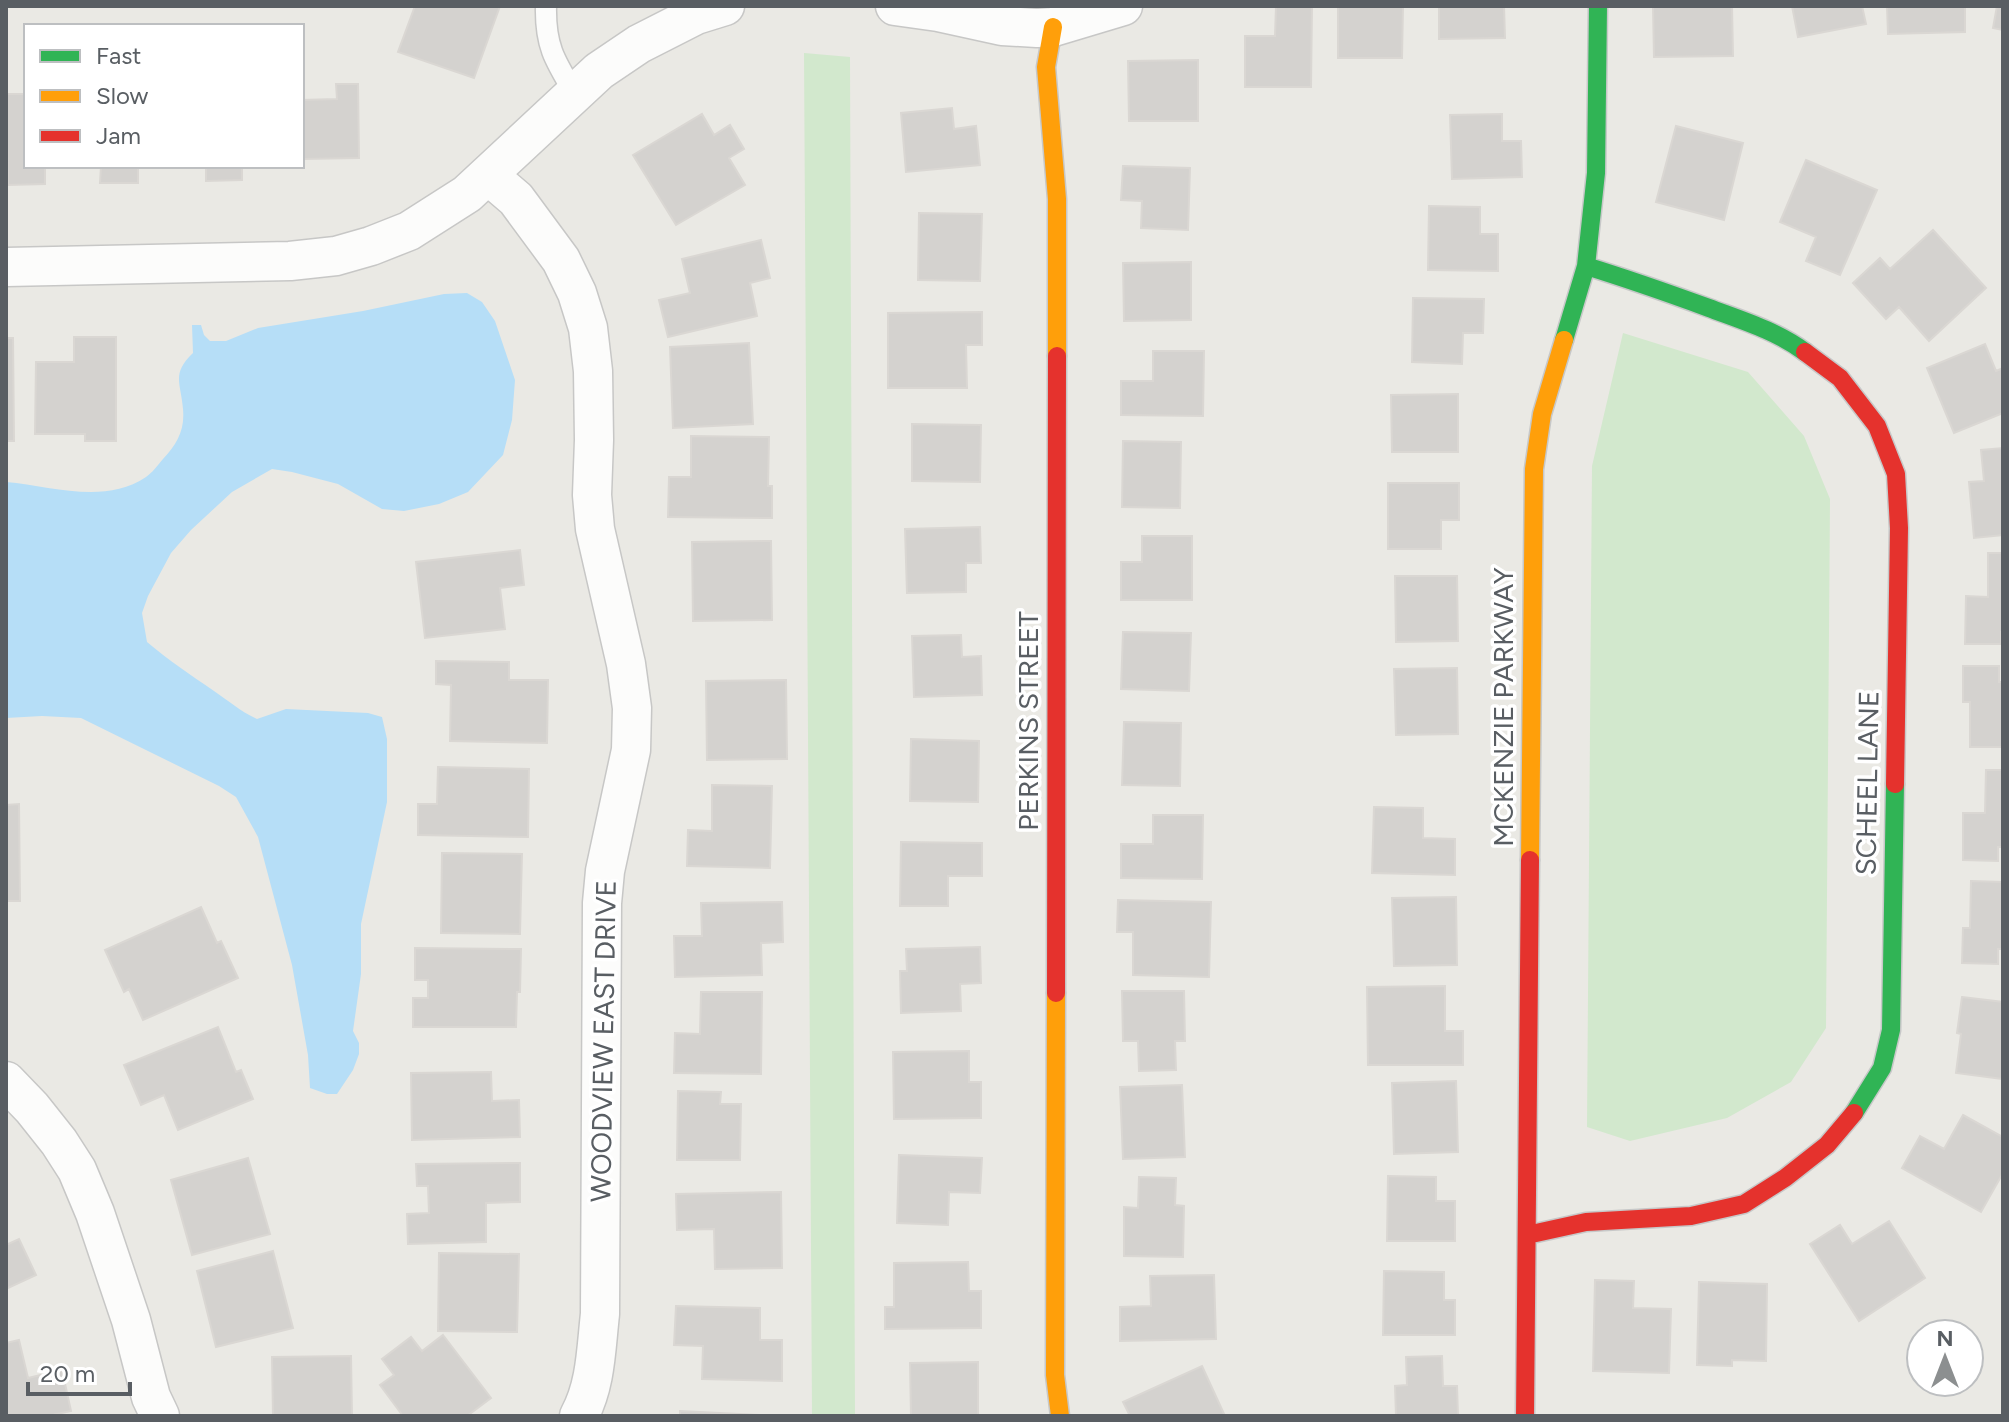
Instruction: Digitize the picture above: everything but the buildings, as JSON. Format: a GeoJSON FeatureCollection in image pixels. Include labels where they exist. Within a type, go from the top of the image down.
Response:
{"type":"FeatureCollection","features":[{"type":"Feature","properties":{"kind":"street"},"geometry":{"type":"LineString","coordinates":[[6,267],[290,261],[336,256],[371,246],[409,231],[467,194],[599,71],[639,44],[666,17],[696,15],[725,6]]}},
{"type":"Feature","properties":{"kind":"street"},"geometry":{"type":"LineString","coordinates":[[895,6],[1002,26],[1037,28],[1053,27],[1123,6]]}},
{"type":"Feature","properties":{"kind":"street","name":"MCKENZIE PARKWAY"},"geometry":{"type":"LineString","coordinates":[[1525,1416],[1534,469],[1542,414],[1586,266],[1596,173],[1598,6]]}},
{"type":"Feature","properties":{"kind":"street","name":"PERKINS STREET"},"geometry":{"type":"LineString","coordinates":[[1053,27],[1046,67],[1057,199],[1055,1375],[1060,1416]]}},
{"type":"Feature","properties":{"kind":"street","name":"WOODVIEW EAST DRIVE"},"geometry":{"type":"LineString","coordinates":[[488,175],[516,199],[561,260],[577,293],[588,328],[593,371],[592,495],[595,529],[626,664],[632,708],[631,750],[605,871],[602,903],[600,1314],[593,1376],[579,1416]]}},
{"type":"Feature","properties":{"kind":"street","name":"SCHEEL LANE"},"geometry":{"type":"LineString","coordinates":[[1527,1235],[1586,1222],[1691,1216],[1744,1204],[1785,1178],[1827,1145],[1854,1113],[1882,1068],[1891,1030],[1899,528],[1896,474],[1877,426],[1840,378],[1793,343],[1738,319],[1586,266]]}},
{"type":"Feature","properties":{"kind":"street"},"geometry":{"type":"LineString","coordinates":[[6,1081],[50,1131],[77,1170],[100,1227],[131,1320],[151,1397],[160,1416]]}},
{"type":"Feature","properties":{"kind":"lane"},"geometry":{"type":"LineString","coordinates":[[546,6],[552,55],[575,94]]}},
{"type":"Feature","properties":{"kind":"green space"},"geometry":{"type":"Polygon","coordinates":[[[804,53],[850,57],[855,1416],[812,1416],[804,53]]]}},
{"type":"Feature","properties":{"kind":"green space"},"geometry":{"type":"Polygon","coordinates":[[[1623,333],[1748,372],[1804,436],[1830,499],[1826,1028],[1791,1082],[1727,1118],[1630,1141],[1587,1127],[1592,466],[1623,333]]]}},
{"type":"Feature","properties":{"kind":"water"},"geometry":{"type":"Polygon","coordinates":[[[467,293],[482,302],[495,321],[515,380],[512,420],[503,455],[468,492],[439,504],[404,511],[382,509],[338,484],[272,469],[232,492],[191,530],[171,553],[142,613],[147,642],[257,719],[286,709],[368,713],[382,717],[387,739],[387,802],[361,924],[361,974],[353,1031],[359,1043],[359,1054],[353,1070],[337,1094],[327,1094],[310,1088],[308,1055],[292,965],[258,837],[236,797],[81,718],[6,718],[6,482],[95,492],[130,485],[148,475],[172,448],[181,430],[183,409],[179,379],[182,367],[193,353],[192,325],[201,325],[210,341],[226,341],[258,328],[444,294],[467,293]]]}},
{"type":"Feature","properties":{"kind":"traffic: fast"},"geometry":{"type":"LineString","coordinates":[[1564,340],[1586,266],[1596,173],[1598,6]]}},
{"type":"Feature","properties":{"kind":"traffic: fast"},"geometry":{"type":"LineString","coordinates":[[1586,266],[1746,322],[1783,338],[1805,352]]}},
{"type":"Feature","properties":{"kind":"traffic: fast"},"geometry":{"type":"LineString","coordinates":[[1854,1113],[1882,1068],[1891,1030],[1895,784]]}},
{"type":"Feature","properties":{"kind":"traffic: slow"},"geometry":{"type":"LineString","coordinates":[[1053,27],[1046,67],[1057,199],[1057,356]]}},
{"type":"Feature","properties":{"kind":"traffic: slow"},"geometry":{"type":"LineString","coordinates":[[1530,860],[1534,469],[1542,414],[1564,340]]}},
{"type":"Feature","properties":{"kind":"traffic: slow"},"geometry":{"type":"LineString","coordinates":[[1056,993],[1055,1375],[1060,1416]]}},
{"type":"Feature","properties":{"kind":"traffic: jam"},"geometry":{"type":"LineString","coordinates":[[1805,352],[1840,378],[1877,426],[1896,474],[1899,528],[1895,784]]}},
{"type":"Feature","properties":{"kind":"traffic: jam"},"geometry":{"type":"LineString","coordinates":[[1056,993],[1057,356]]}},
{"type":"Feature","properties":{"kind":"traffic: jam"},"geometry":{"type":"LineString","coordinates":[[1525,1416],[1530,860]]}},
{"type":"Feature","properties":{"kind":"traffic: jam"},"geometry":{"type":"LineString","coordinates":[[1527,1235],[1586,1222],[1691,1216],[1744,1204],[1785,1178],[1827,1145],[1854,1113]]}}]}
